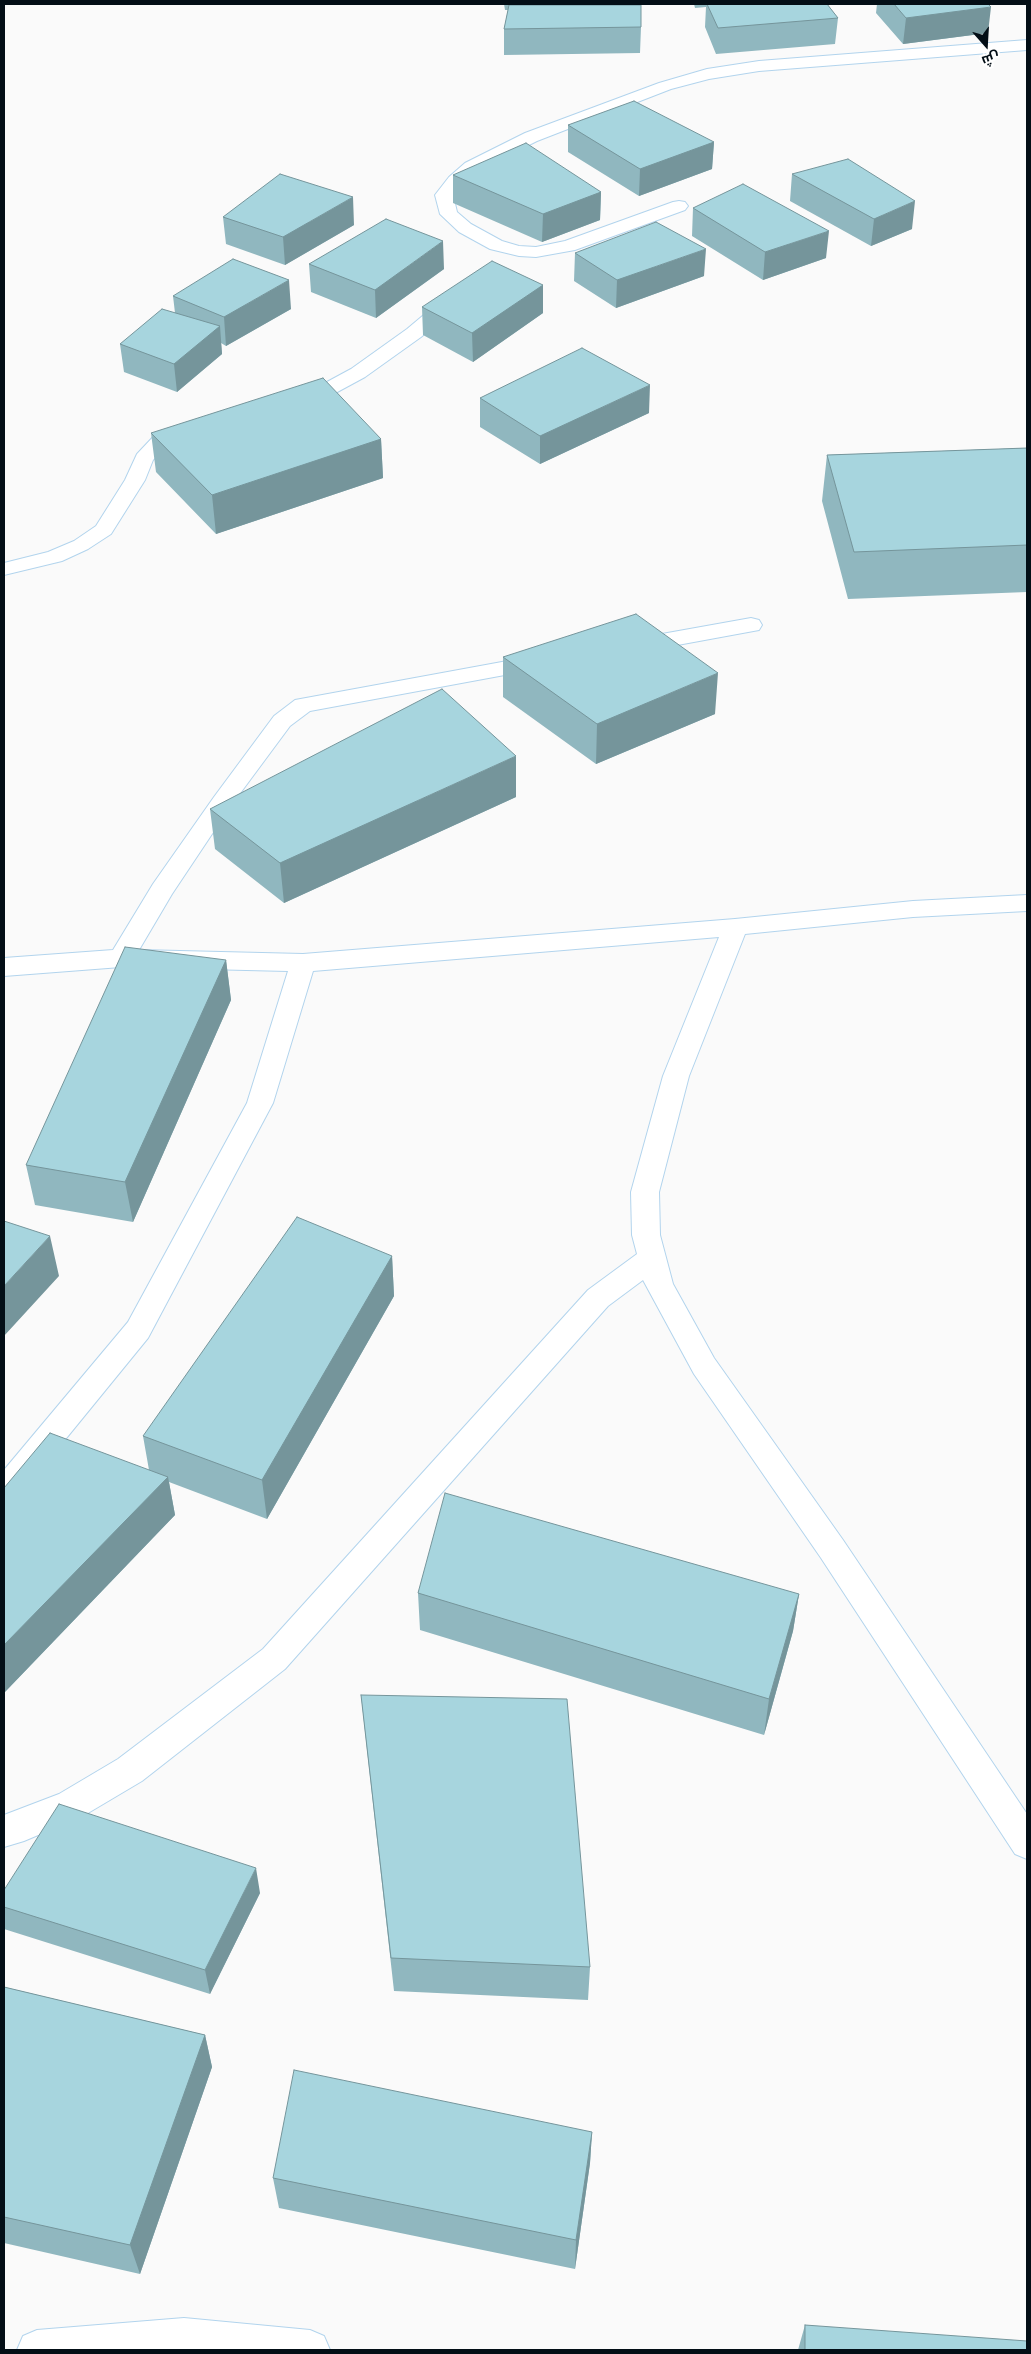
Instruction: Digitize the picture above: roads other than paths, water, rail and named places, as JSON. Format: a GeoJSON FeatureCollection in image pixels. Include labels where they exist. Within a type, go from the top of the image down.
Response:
{"type":"FeatureCollection","features":[{"type":"Feature","properties":{"kind":"street"},"geometry":{"type":"LineString","coordinates":[[679,206],[569,246],[536,252],[519,251],[496,244],[465,228],[449,214],[444,195],[455,181],[471,167],[531,137],[665,86],[707,74],[759,66],[1027,45]]}},
{"type":"Feature","properties":{"kind":"street"},"geometry":{"type":"LineString","coordinates":[[497,267],[519,251]]}},
{"type":"Feature","properties":{"kind":"street"},"geometry":{"type":"LineString","coordinates":[[284,407],[321,393],[358,373],[414,333],[467,288]]}},
{"type":"Feature","properties":{"kind":"street"},"geometry":{"type":"LineString","coordinates":[[4,569],[55,557],[81,545],[104,530],[149,452],[160,440],[198,424]]}},
{"type":"Feature","properties":{"kind":"street"},"geometry":{"type":"LineString","coordinates":[[614,649],[751,625]]}},
{"type":"Feature","properties":{"kind":"street"},"geometry":{"type":"LineString","coordinates":[[121,958],[162,890],[222,802],[282,721],[303,705],[565,658]]}},
{"type":"Feature","properties":{"kind":"street"},"geometry":{"type":"LineString","coordinates":[[4,967],[121,958],[303,963],[735,927],[913,909],[1027,903]]}},
{"type":"Feature","properties":{"kind":"street"},"geometry":{"type":"LineString","coordinates":[[735,927],[676,1076],[645,1192],[646,1235],[659,1285],[704,1366],[838,1557],[1027,1843]]}},
{"type":"Feature","properties":{"kind":"street"},"geometry":{"type":"LineString","coordinates":[[4,1492],[138,1330],[260,1103],[303,963]]}},
{"type":"Feature","properties":{"kind":"street"},"geometry":{"type":"LineString","coordinates":[[4,1831],[12,1830],[71,1805],[130,1770],[274,1659],[598,1298],[652,1258]]}},
{"type":"Feature","properties":{"kind":"street"},"geometry":{"type":"LineString","coordinates":[[37,2350],[184,2338],[310,2350]]}}]}
